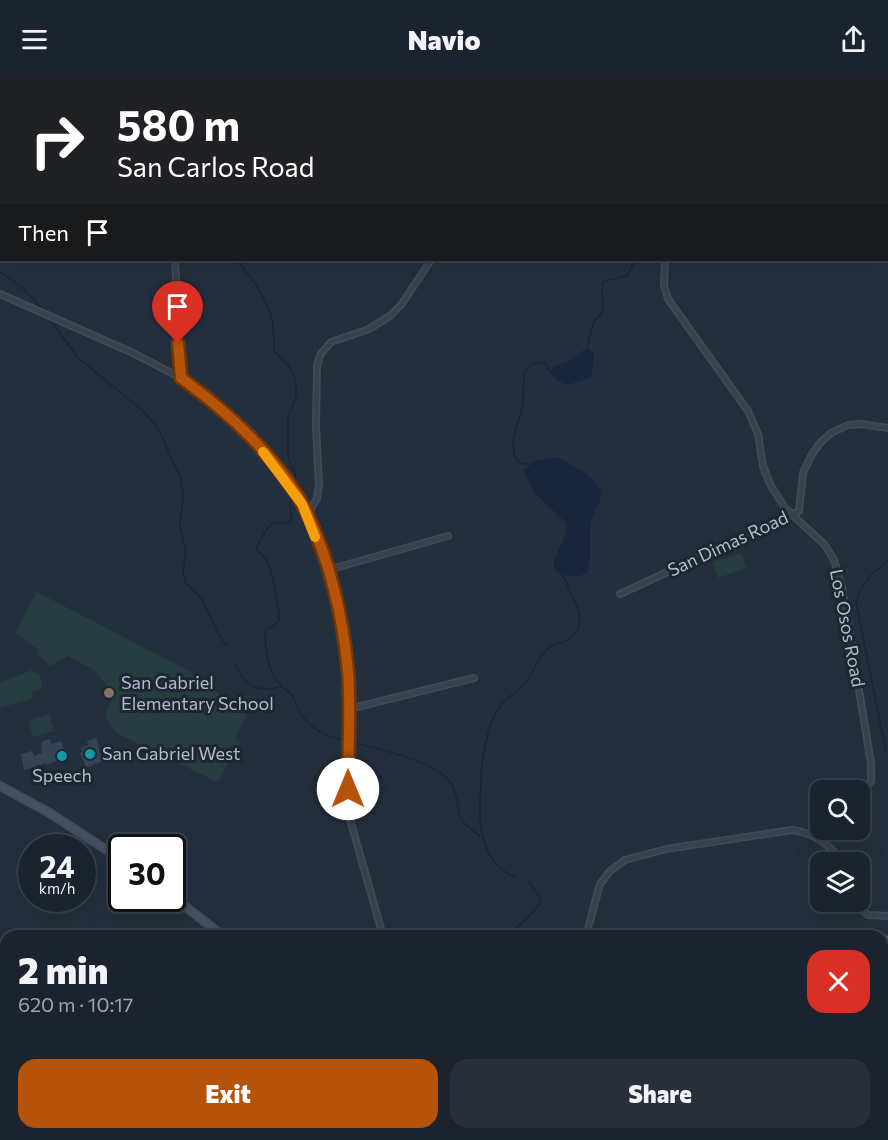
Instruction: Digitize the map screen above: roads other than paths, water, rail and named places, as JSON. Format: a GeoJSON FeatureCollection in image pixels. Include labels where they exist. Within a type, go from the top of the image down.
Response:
{"type":"FeatureCollection","features":[{"type":"Feature","properties":{"kind":"street"},"geometry":{"type":"LineString","coordinates":[[175,261],[181,378]]}},
{"type":"Feature","properties":{"kind":"street"},"geometry":{"type":"LineString","coordinates":[[308,515],[317,498],[319,484],[316,415],[317,367],[320,355],[331,342],[369,329],[390,316],[401,305],[430,261]]}},
{"type":"Feature","properties":{"kind":"street","name":"Los Osos Road"},"geometry":{"type":"LineString","coordinates":[[666,261],[663,276],[668,299],[748,411],[758,434],[767,478],[785,508],[825,545],[834,560],[840,577],[872,771],[870,782]]}},
{"type":"Feature","properties":{"kind":"street"},"geometry":{"type":"LineString","coordinates":[[0,294],[133,353],[181,378],[224,411],[258,446],[286,481],[308,515],[328,570],[338,607],[348,671],[350,819],[381,930]]}},
{"type":"Feature","properties":{"kind":"street","name":"San Dimas Road"},"geometry":{"type":"LineString","coordinates":[[620,594],[800,511],[805,467],[821,442],[831,433],[848,425],[861,424],[888,428]]}},
{"type":"Feature","properties":{"kind":"street"},"geometry":{"type":"LineString","coordinates":[[328,570],[448,536]]}},
{"type":"Feature","properties":{"kind":"street"},"geometry":{"type":"LineString","coordinates":[[349,709],[474,678]]}},
{"type":"Feature","properties":{"kind":"street"},"geometry":{"type":"LineString","coordinates":[[0,786],[56,817],[108,851]]}},
{"type":"Feature","properties":{"kind":"street"},"geometry":{"type":"LineString","coordinates":[[588,930],[600,884],[610,871],[632,857],[666,849],[784,830],[802,831],[810,835]]}},
{"type":"Feature","properties":{"kind":"street"},"geometry":{"type":"LineString","coordinates":[[821,840],[832,852]]}},
{"type":"Feature","properties":{"kind":"street"},"geometry":{"type":"LineString","coordinates":[[186,907],[216,930]]}},
{"type":"Feature","properties":{"kind":"street"},"geometry":{"type":"LineString","coordinates":[[865,912],[868,915],[888,916]]}},
{"type":"Feature","properties":{"kind":"water"},"geometry":{"type":"Polygon","coordinates":[[[587,347],[594,354],[591,378],[567,385],[558,381],[551,373],[553,366],[573,360],[587,347]]]}},
{"type":"Feature","properties":{"kind":"water"},"geometry":{"type":"Polygon","coordinates":[[[556,457],[590,477],[600,489],[601,496],[591,522],[590,560],[587,573],[578,576],[565,575],[553,568],[565,535],[566,523],[534,492],[523,470],[537,460],[556,457]]]}},
{"type":"Feature","properties":{"kind":"waterway"},"geometry":{"type":"LineString","coordinates":[[239,261],[267,304],[274,329],[274,350],[289,367],[296,381],[296,397],[288,417],[288,458],[295,473],[296,487],[290,505],[292,517],[287,523],[275,522],[268,527],[256,548],[268,563],[279,616],[279,621],[266,630],[268,660],[277,681],[291,694],[308,723],[326,735],[346,741]]}},
{"type":"Feature","properties":{"kind":"waterway"},"geometry":{"type":"LineString","coordinates":[[587,347],[594,321],[599,317],[603,308],[604,281],[627,276],[634,261]]}},
{"type":"Feature","properties":{"kind":"waterway"},"geometry":{"type":"LineString","coordinates":[[0,272],[23,288],[46,313]]}},
{"type":"Feature","properties":{"kind":"waterway"},"geometry":{"type":"LineString","coordinates":[[50,319],[77,357],[143,411],[156,425],[180,477],[183,493],[180,528],[186,550],[183,575],[186,583],[202,599],[219,636],[227,645]]}},
{"type":"Feature","properties":{"kind":"waterway"},"geometry":{"type":"LineString","coordinates":[[528,464],[521,464],[514,456],[513,440],[523,404],[524,372],[531,364],[545,362],[551,373]]}},
{"type":"Feature","properties":{"kind":"waterway"},"geometry":{"type":"LineString","coordinates":[[886,752],[856,603],[867,579],[888,561]]}},
{"type":"Feature","properties":{"kind":"waterway"},"geometry":{"type":"LineString","coordinates":[[515,877],[493,860],[482,835],[480,789],[485,746],[488,732],[499,708],[525,683],[544,652],[568,639],[579,626],[580,621],[575,602],[565,579],[560,574]]}},
{"type":"Feature","properties":{"kind":"waterway"},"geometry":{"type":"LineString","coordinates":[[235,665],[244,679],[253,686],[265,689],[281,687]]}},
{"type":"Feature","properties":{"kind":"waterway"},"geometry":{"type":"LineString","coordinates":[[350,742],[406,757],[435,769],[452,785],[464,823],[480,836]]}},
{"type":"Feature","properties":{"kind":"waterway"},"geometry":{"type":"LineString","coordinates":[[515,930],[532,914],[541,899],[528,881]]}},
{"type":"Feature","properties":{"kind":"place","name":"San Gabriel Elementary School"},"geometry":{"type":"Point","coordinates":[109,693]}},
{"type":"Feature","properties":{"kind":"place","name":"San Gabriel West"},"geometry":{"type":"Point","coordinates":[90,754]}},
{"type":"Feature","properties":{"kind":"place","name":"Speech"},"geometry":{"type":"Point","coordinates":[62,756]}}]}
